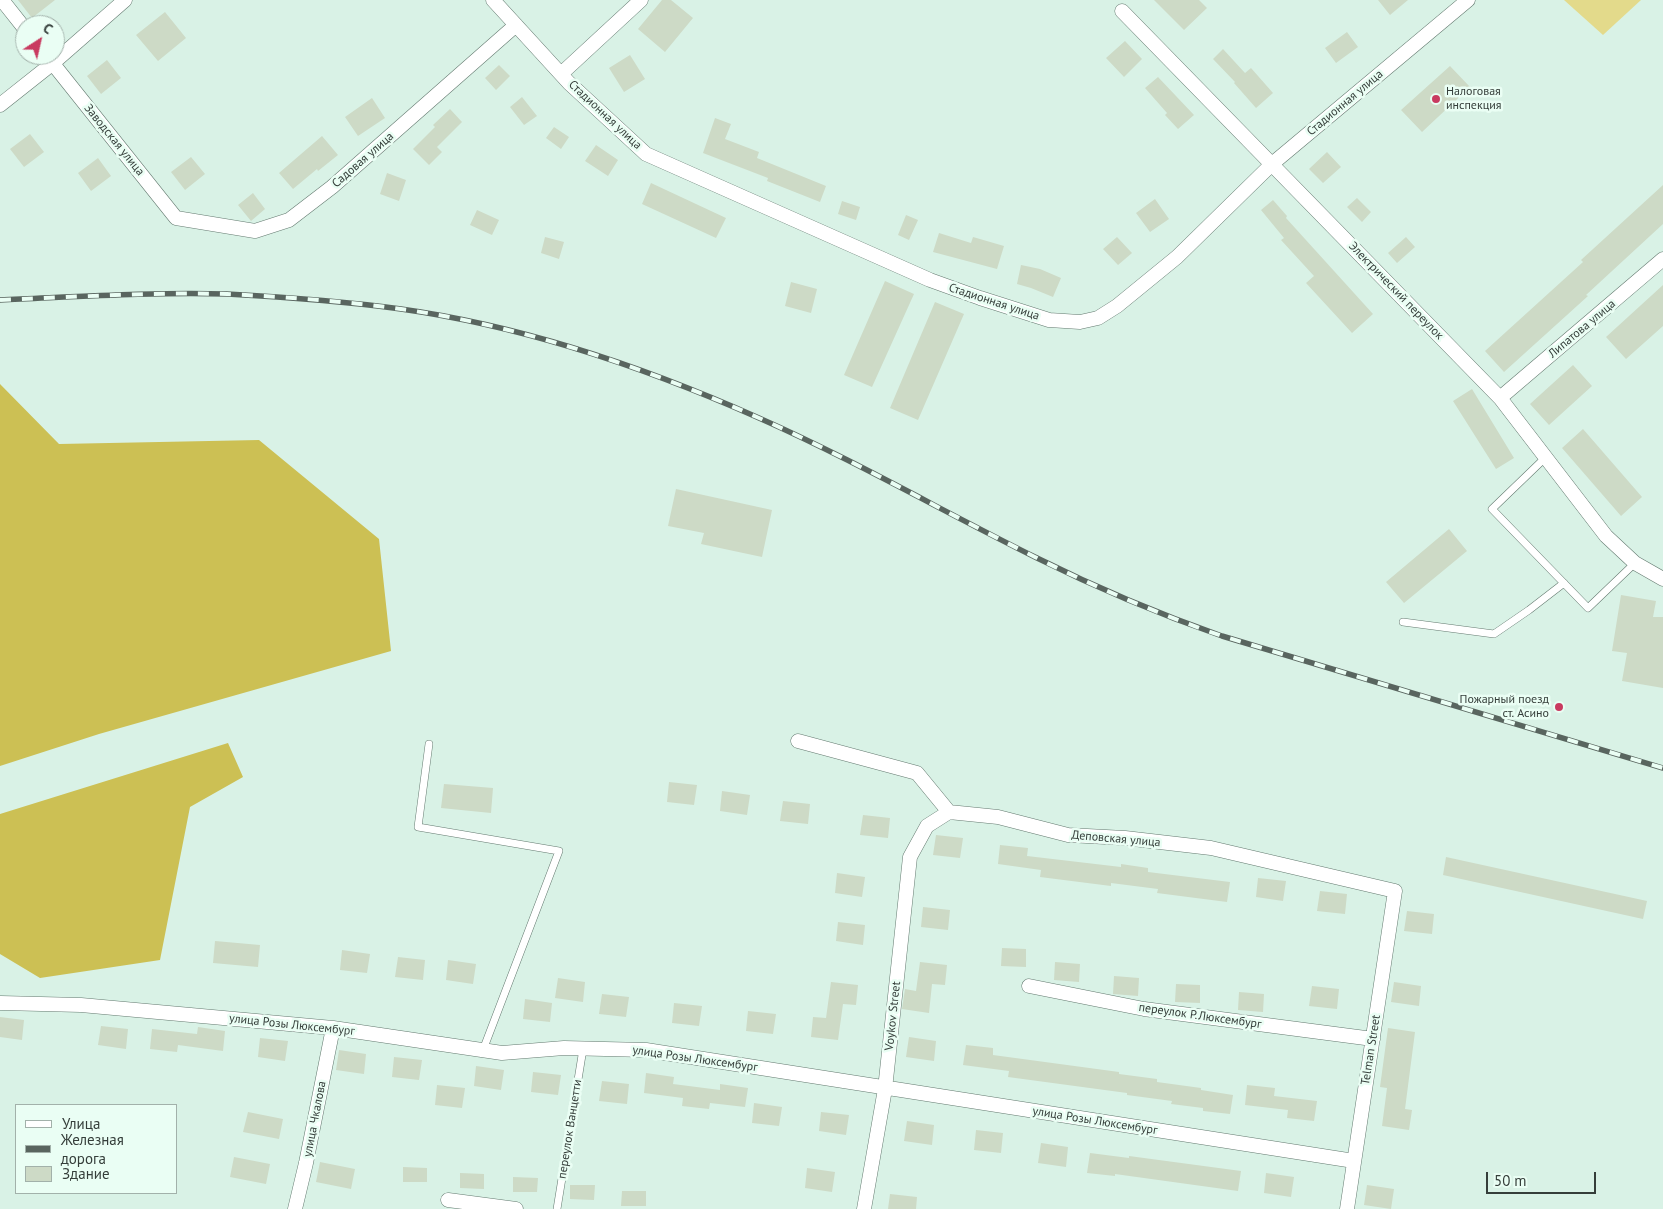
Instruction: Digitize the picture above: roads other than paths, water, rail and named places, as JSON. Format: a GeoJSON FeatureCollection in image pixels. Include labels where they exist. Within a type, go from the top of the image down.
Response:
{"type":"FeatureCollection","features":[{"type":"Feature","properties":{"kind":"street"},"geometry":{"type":"LineString","coordinates":[[2,0],[15,16]]}},
{"type":"Feature","properties":{"kind":"street"},"geometry":{"type":"LineString","coordinates":[[65,47],[125,0]]}},
{"type":"Feature","properties":{"kind":"street","name":"Стадионная улица"},"geometry":{"type":"LineString","coordinates":[[493,0],[561,74],[646,154],[930,280],[1049,320],[1080,322],[1098,318],[1117,306],[1177,257],[1272,164],[1468,0]]}},
{"type":"Feature","properties":{"kind":"street"},"geometry":{"type":"LineString","coordinates":[[561,74],[641,0]]}},
{"type":"Feature","properties":{"kind":"street","name":"Электрический переулок"},"geometry":{"type":"LineString","coordinates":[[1122,10],[1500,398],[1606,536],[1634,563],[1662,578]]}},
{"type":"Feature","properties":{"kind":"street","name":"Садовая улица"},"geometry":{"type":"LineString","coordinates":[[184,219],[256,231],[289,220],[332,187],[516,25]]}},
{"type":"Feature","properties":{"kind":"street"},"geometry":{"type":"LineString","coordinates":[[0,105],[43,65]]}},
{"type":"Feature","properties":{"kind":"street","name":"Заводская улица"},"geometry":{"type":"LineString","coordinates":[[55,65],[176,218],[184,219]]}},
{"type":"Feature","properties":{"kind":"street","name":"Липатова улица"},"geometry":{"type":"LineString","coordinates":[[1500,398],[1663,259]]}},
{"type":"Feature","properties":{"kind":"street"},"geometry":{"type":"LineString","coordinates":[[798,741],[917,773],[949,812]]}},
{"type":"Feature","properties":{"kind":"street","name":"Voykov Street"},"geometry":{"type":"LineString","coordinates":[[864,1209],[885,1088],[910,857],[927,826],[949,812]]}},
{"type":"Feature","properties":{"kind":"street","name":"Деповская улица"},"geometry":{"type":"LineString","coordinates":[[949,812],[998,817],[1068,835],[1125,838],[1211,848],[1395,891]]}},
{"type":"Feature","properties":{"kind":"street","name":"Telman Street"},"geometry":{"type":"LineString","coordinates":[[1347,1209],[1395,891]]}},
{"type":"Feature","properties":{"kind":"street","name":"переулок Р.Люксембург"},"geometry":{"type":"LineString","coordinates":[[1029,986],[1144,1009],[1373,1039]]}},
{"type":"Feature","properties":{"kind":"street","name":"улица Розы Люксембург"},"geometry":{"type":"LineString","coordinates":[[1,1003],[81,1005],[333,1028],[502,1053],[564,1048],[646,1050],[1354,1161]]}},
{"type":"Feature","properties":{"kind":"street","name":"улица Чкалова"},"geometry":{"type":"LineString","coordinates":[[294,1209],[306,1163],[333,1028]]}},
{"type":"Feature","properties":{"kind":"street"},"geometry":{"type":"LineString","coordinates":[[448,1200],[516,1209]]}},
{"type":"Feature","properties":{"kind":"lane"},"geometry":{"type":"LineString","coordinates":[[1546,457],[1492,510],[1588,608],[1634,563]]}},
{"type":"Feature","properties":{"kind":"lane"},"geometry":{"type":"LineString","coordinates":[[1403,622],[1494,634],[1564,583]]}},
{"type":"Feature","properties":{"kind":"lane"},"geometry":{"type":"LineString","coordinates":[[429,744],[418,827],[559,851],[483,1050]]}},
{"type":"Feature","properties":{"kind":"lane","name":"переулок Ванцетти"},"geometry":{"type":"LineString","coordinates":[[557,1209],[583,1049]]}},
{"type":"Feature","properties":{"kind":"railway"},"geometry":{"type":"LineString","coordinates":[[0,300],[170,294],[227,294],[292,298],[401,309],[493,326],[538,338],[629,366],[759,418],[829,451],[1060,569],[1175,619],[1222,636],[1663,768]]}},
{"type":"Feature","properties":{"kind":"place","name":"Налоговая инспекция"},"geometry":{"type":"Point","coordinates":[1436,99]}},
{"type":"Feature","properties":{"kind":"place","name":"Пожарный поезд ст. Асино"},"geometry":{"type":"Point","coordinates":[1559,707]}}]}
